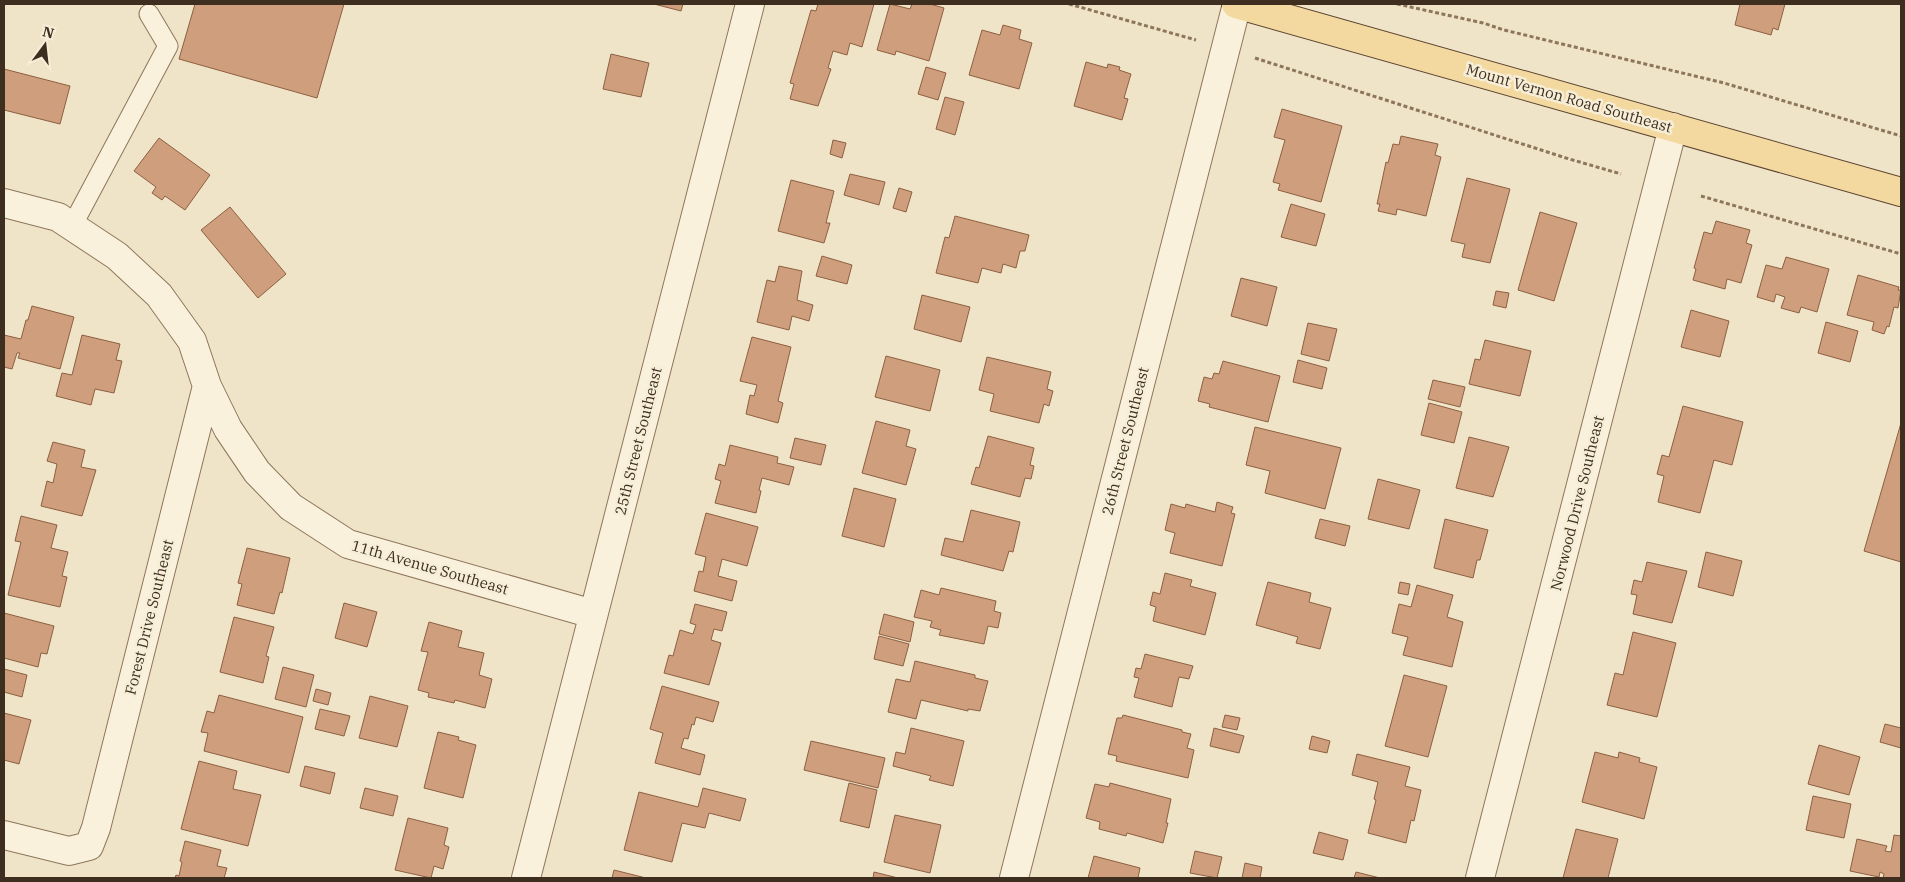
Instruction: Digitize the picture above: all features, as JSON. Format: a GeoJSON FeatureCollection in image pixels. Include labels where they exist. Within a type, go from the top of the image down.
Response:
{"type":"FeatureCollection","features":[{"type":"Feature","properties":{"kind":"main road","name":"Mount Vernon Road Southeast"},"geometry":{"type":"LineString","coordinates":[[1237,4],[1901,192]]}},
{"type":"Feature","properties":{"kind":"street","name":"25th Street Southeast"},"geometry":{"type":"LineString","coordinates":[[526,878],[750,4]]}},
{"type":"Feature","properties":{"kind":"street","name":"26th Street Southeast"},"geometry":{"type":"LineString","coordinates":[[1014,878],[1237,4]]}},
{"type":"Feature","properties":{"kind":"street","name":"Norwood Drive Southeast"},"geometry":{"type":"LineString","coordinates":[[1480,878],[1673,127]]}},
{"type":"Feature","properties":{"kind":"street","name":"11th Avenue Southeast"},"geometry":{"type":"LineString","coordinates":[[4,203],[58,217],[117,256],[159,295],[192,341],[207,386],[228,429],[257,472],[291,507],[348,544],[593,614]]}},
{"type":"Feature","properties":{"kind":"street","name":"Forest Drive Southeast"},"geometry":{"type":"LineString","coordinates":[[4,835],[69,851],[89,846],[99,819],[207,386]]}},
{"type":"Feature","properties":{"kind":"lane"},"geometry":{"type":"LineString","coordinates":[[72,226],[168,46],[149,14]]}},
{"type":"Feature","properties":{"kind":"path"},"geometry":{"type":"LineString","coordinates":[[1069,4],[1198,40]]}},
{"type":"Feature","properties":{"kind":"path"},"geometry":{"type":"LineString","coordinates":[[1397,4],[1483,23],[1514,33],[1724,83],[1901,136]]}},
{"type":"Feature","properties":{"kind":"path"},"geometry":{"type":"LineString","coordinates":[[1251,57],[1621,174]]}},
{"type":"Feature","properties":{"kind":"path"},"geometry":{"type":"LineString","coordinates":[[1701,196],[1901,254]]}},
{"type":"Feature","properties":{"kind":"building"},"geometry":{"type":"Polygon","coordinates":[[[195,4],[344,4],[317,98],[179,59],[195,4]]]}},
{"type":"Feature","properties":{"kind":"building"},"geometry":{"type":"Polygon","coordinates":[[[654,4],[683,4],[681,11],[654,4]]]}},
{"type":"Feature","properties":{"kind":"building"},"geometry":{"type":"Polygon","coordinates":[[[818,4],[874,4],[862,47],[850,43],[847,55],[833,51],[828,68],[831,69],[818,106],[790,99],[794,84],[790,83],[811,10],[816,11],[818,4]]]}},
{"type":"Feature","properties":{"kind":"building"},"geometry":{"type":"Polygon","coordinates":[[[890,4],[910,9],[912,4],[930,4],[944,8],[929,61],[896,51],[895,55],[877,50],[890,4]]]}},
{"type":"Feature","properties":{"kind":"building"},"geometry":{"type":"Polygon","coordinates":[[[1740,4],[1785,4],[1778,30],[1773,28],[1771,35],[1735,25],[1740,4]]]}},
{"type":"Feature","properties":{"kind":"building"},"geometry":{"type":"Polygon","coordinates":[[[1003,25],[1021,30],[1019,39],[1032,43],[1019,89],[969,75],[982,30],[1000,35],[1003,25]]]}},
{"type":"Feature","properties":{"kind":"building"},"geometry":{"type":"Polygon","coordinates":[[[611,54],[649,63],[641,97],[603,89],[611,54]]]}},
{"type":"Feature","properties":{"kind":"building"},"geometry":{"type":"Polygon","coordinates":[[[1086,62],[1107,68],[1108,64],[1120,67],[1119,70],[1131,74],[1124,98],[1128,99],[1122,120],[1074,106],[1086,62]]]}},
{"type":"Feature","properties":{"kind":"building"},"geometry":{"type":"Polygon","coordinates":[[[926,67],[946,73],[938,100],[918,94],[926,67]]]}},
{"type":"Feature","properties":{"kind":"building"},"geometry":{"type":"Polygon","coordinates":[[[4,69],[70,86],[60,124],[4,110],[4,69]]]}},
{"type":"Feature","properties":{"kind":"building"},"geometry":{"type":"Polygon","coordinates":[[[945,97],[964,102],[955,135],[936,129],[945,97]]]}},
{"type":"Feature","properties":{"kind":"building"},"geometry":{"type":"Polygon","coordinates":[[[1282,109],[1342,126],[1321,202],[1278,190],[1280,184],[1273,182],[1285,140],[1274,137],[1282,109]]]}},
{"type":"Feature","properties":{"kind":"building"},"geometry":{"type":"Polygon","coordinates":[[[1401,136],[1438,144],[1435,155],[1441,157],[1426,216],[1397,209],[1396,215],[1378,211],[1380,204],[1377,204],[1386,162],[1388,163],[1393,144],[1399,145],[1401,136]]]}},
{"type":"Feature","properties":{"kind":"building"},"geometry":{"type":"Polygon","coordinates":[[[159,138],[210,175],[185,210],[165,196],[162,200],[152,193],[156,187],[134,171],[159,138]]]}},
{"type":"Feature","properties":{"kind":"building"},"geometry":{"type":"Polygon","coordinates":[[[833,140],[846,143],[842,158],[830,154],[833,140]]]}},
{"type":"Feature","properties":{"kind":"building"},"geometry":{"type":"Polygon","coordinates":[[[850,174],[885,182],[879,205],[844,195],[850,174]]]}},
{"type":"Feature","properties":{"kind":"building"},"geometry":{"type":"Polygon","coordinates":[[[1467,178],[1510,189],[1490,263],[1462,257],[1465,244],[1451,241],[1467,178]]]}},
{"type":"Feature","properties":{"kind":"building"},"geometry":{"type":"Polygon","coordinates":[[[791,180],[834,191],[826,223],[830,223],[824,243],[778,231],[791,180]]]}},
{"type":"Feature","properties":{"kind":"building"},"geometry":{"type":"Polygon","coordinates":[[[899,188],[912,192],[906,212],[893,208],[899,188]]]}},
{"type":"Feature","properties":{"kind":"building"},"geometry":{"type":"Polygon","coordinates":[[[1291,204],[1325,214],[1316,246],[1281,237],[1291,204]]]}},
{"type":"Feature","properties":{"kind":"building"},"geometry":{"type":"Polygon","coordinates":[[[230,207],[286,274],[258,298],[201,230],[230,207]]]}},
{"type":"Feature","properties":{"kind":"building"},"geometry":{"type":"Polygon","coordinates":[[[1540,212],[1577,223],[1554,301],[1518,290],[1540,212]]]}},
{"type":"Feature","properties":{"kind":"building"},"geometry":{"type":"Polygon","coordinates":[[[955,216],[1029,235],[1025,251],[1020,251],[1016,268],[1003,264],[1001,273],[982,268],[978,283],[936,273],[945,237],[949,238],[955,216]]]}},
{"type":"Feature","properties":{"kind":"building"},"geometry":{"type":"Polygon","coordinates":[[[1716,221],[1750,230],[1746,243],[1752,245],[1741,283],[1727,279],[1725,289],[1693,280],[1696,269],[1694,268],[1704,232],[1712,234],[1716,221]]]}},
{"type":"Feature","properties":{"kind":"building"},"geometry":{"type":"Polygon","coordinates":[[[822,256],[852,265],[847,284],[816,276],[822,256]]]}},
{"type":"Feature","properties":{"kind":"building"},"geometry":{"type":"Polygon","coordinates":[[[1786,257],[1829,269],[1817,312],[1801,307],[1799,313],[1781,308],[1785,297],[1776,294],[1774,302],[1757,297],[1766,265],[1782,269],[1786,257]]]}},
{"type":"Feature","properties":{"kind":"building"},"geometry":{"type":"Polygon","coordinates":[[[779,266],[802,271],[797,300],[813,305],[809,321],[792,316],[789,330],[757,322],[767,280],[775,282],[779,266]]]}},
{"type":"Feature","properties":{"kind":"building"},"geometry":{"type":"Polygon","coordinates":[[[1858,275],[1899,287],[1898,290],[1901,290],[1898,308],[1894,307],[1889,327],[1887,326],[1884,334],[1872,330],[1874,322],[1847,315],[1858,275]]]}},
{"type":"Feature","properties":{"kind":"building"},"geometry":{"type":"Polygon","coordinates":[[[1241,278],[1277,287],[1267,326],[1231,316],[1241,278]]]}},
{"type":"Feature","properties":{"kind":"building"},"geometry":{"type":"Polygon","coordinates":[[[1496,291],[1509,293],[1506,308],[1493,305],[1496,291]]]}},
{"type":"Feature","properties":{"kind":"building"},"geometry":{"type":"Polygon","coordinates":[[[922,295],[970,307],[961,342],[914,329],[922,295]]]}},
{"type":"Feature","properties":{"kind":"building"},"geometry":{"type":"Polygon","coordinates":[[[32,306],[74,317],[60,369],[18,358],[20,353],[17,353],[12,369],[4,367],[4,335],[21,339],[32,306]]]}},
{"type":"Feature","properties":{"kind":"building"},"geometry":{"type":"Polygon","coordinates":[[[1691,310],[1729,321],[1720,357],[1681,347],[1691,310]]]}},
{"type":"Feature","properties":{"kind":"building"},"geometry":{"type":"Polygon","coordinates":[[[1826,322],[1858,331],[1850,362],[1818,353],[1826,322]]]}},
{"type":"Feature","properties":{"kind":"building"},"geometry":{"type":"Polygon","coordinates":[[[1308,323],[1337,329],[1329,361],[1301,354],[1308,323]]]}},
{"type":"Feature","properties":{"kind":"building"},"geometry":{"type":"Polygon","coordinates":[[[82,335],[120,344],[116,360],[122,361],[114,393],[95,389],[91,405],[56,396],[62,373],[72,375],[82,335]]]}},
{"type":"Feature","properties":{"kind":"building"},"geometry":{"type":"Polygon","coordinates":[[[752,337],[791,347],[778,401],[783,403],[778,423],[746,414],[750,395],[754,396],[757,385],[740,381],[752,337]]]}},
{"type":"Feature","properties":{"kind":"building"},"geometry":{"type":"Polygon","coordinates":[[[1485,340],[1531,351],[1520,396],[1469,384],[1475,359],[1480,360],[1485,340]]]}},
{"type":"Feature","properties":{"kind":"building"},"geometry":{"type":"Polygon","coordinates":[[[886,356],[940,370],[930,411],[875,397],[886,356]]]}},
{"type":"Feature","properties":{"kind":"building"},"geometry":{"type":"Polygon","coordinates":[[[987,357],[1051,372],[1047,389],[1053,391],[1049,406],[1044,404],[1039,423],[990,411],[994,394],[979,390],[987,357]]]}},
{"type":"Feature","properties":{"kind":"building"},"geometry":{"type":"Polygon","coordinates":[[[1298,360],[1327,368],[1322,389],[1293,382],[1298,360]]]}},
{"type":"Feature","properties":{"kind":"building"},"geometry":{"type":"Polygon","coordinates":[[[1223,361],[1280,376],[1268,422],[1209,407],[1210,404],[1198,401],[1204,377],[1212,379],[1214,373],[1219,374],[1223,361]]]}},
{"type":"Feature","properties":{"kind":"building"},"geometry":{"type":"Polygon","coordinates":[[[1433,380],[1465,387],[1460,407],[1428,399],[1433,380]]]}},
{"type":"Feature","properties":{"kind":"building"},"geometry":{"type":"Polygon","coordinates":[[[1429,403],[1462,412],[1454,443],[1421,435],[1429,403]]]}},
{"type":"Feature","properties":{"kind":"building"},"geometry":{"type":"Polygon","coordinates":[[[1683,406],[1743,422],[1732,465],[1714,460],[1700,513],[1658,502],[1664,476],[1657,474],[1662,455],[1669,457],[1683,406]]]}},
{"type":"Feature","properties":{"kind":"building"},"geometry":{"type":"Polygon","coordinates":[[[876,421],[910,430],[906,446],[916,449],[906,485],[862,473],[876,421]]]}},
{"type":"Feature","properties":{"kind":"building"},"geometry":{"type":"Polygon","coordinates":[[[1901,423],[1901,562],[1864,551],[1901,423]]]}},
{"type":"Feature","properties":{"kind":"building"},"geometry":{"type":"Polygon","coordinates":[[[1255,427],[1341,448],[1325,509],[1265,493],[1270,471],[1246,465],[1255,427]]]}},
{"type":"Feature","properties":{"kind":"building"},"geometry":{"type":"Polygon","coordinates":[[[988,436],[1034,448],[1030,465],[1034,466],[1031,479],[1025,478],[1020,497],[971,484],[976,467],[979,468],[988,436]]]}},
{"type":"Feature","properties":{"kind":"building"},"geometry":{"type":"Polygon","coordinates":[[[1469,437],[1509,447],[1493,497],[1456,488],[1469,437]]]}},
{"type":"Feature","properties":{"kind":"building"},"geometry":{"type":"Polygon","coordinates":[[[795,438],[826,445],[821,465],[790,458],[795,438]]]}},
{"type":"Feature","properties":{"kind":"building"},"geometry":{"type":"Polygon","coordinates":[[[53,442],[85,450],[81,467],[96,470],[82,516],[41,506],[47,481],[53,483],[57,464],[47,461],[53,442]]]}},
{"type":"Feature","properties":{"kind":"building"},"geometry":{"type":"Polygon","coordinates":[[[730,445],[778,457],[777,463],[794,467],[789,485],[762,478],[756,513],[715,503],[721,481],[715,479],[719,464],[725,466],[730,445]]]}},
{"type":"Feature","properties":{"kind":"building"},"geometry":{"type":"Polygon","coordinates":[[[1378,479],[1420,490],[1409,529],[1368,519],[1378,479]]]}},
{"type":"Feature","properties":{"kind":"building"},"geometry":{"type":"Polygon","coordinates":[[[854,488],[896,499],[884,547],[842,536],[854,488]]]}},
{"type":"Feature","properties":{"kind":"building"},"geometry":{"type":"Polygon","coordinates":[[[1217,502],[1233,507],[1231,513],[1235,514],[1222,566],[1170,553],[1175,533],[1165,530],[1171,504],[1185,508],[1186,504],[1215,512],[1217,502]]]}},
{"type":"Feature","properties":{"kind":"building"},"geometry":{"type":"Polygon","coordinates":[[[971,510],[1020,522],[1013,552],[1009,551],[1003,571],[941,555],[945,538],[963,542],[971,510]]]}},
{"type":"Feature","properties":{"kind":"building"},"geometry":{"type":"Polygon","coordinates":[[[706,513],[758,527],[747,566],[722,559],[718,576],[737,581],[732,601],[694,591],[699,571],[703,572],[706,557],[695,554],[706,513]]]}},
{"type":"Feature","properties":{"kind":"building"},"geometry":{"type":"Polygon","coordinates":[[[21,516],[57,525],[51,548],[68,552],[62,576],[67,577],[60,607],[8,595],[21,542],[15,541],[21,516]]]}},
{"type":"Feature","properties":{"kind":"building"},"geometry":{"type":"Polygon","coordinates":[[[1320,519],[1350,526],[1345,546],[1315,538],[1320,519]]]}},
{"type":"Feature","properties":{"kind":"building"},"geometry":{"type":"Polygon","coordinates":[[[1445,519],[1488,530],[1480,560],[1477,560],[1473,578],[1434,568],[1445,519]]]}},
{"type":"Feature","properties":{"kind":"building"},"geometry":{"type":"Polygon","coordinates":[[[247,548],[290,558],[282,593],[280,592],[274,614],[237,605],[242,584],[238,583],[247,548]]]}},
{"type":"Feature","properties":{"kind":"building"},"geometry":{"type":"Polygon","coordinates":[[[1706,552],[1742,561],[1733,596],[1698,587],[1706,552]]]}},
{"type":"Feature","properties":{"kind":"building"},"geometry":{"type":"Polygon","coordinates":[[[1647,562],[1687,571],[1672,623],[1633,614],[1637,595],[1631,594],[1634,580],[1642,582],[1647,562]]]}},
{"type":"Feature","properties":{"kind":"building"},"geometry":{"type":"Polygon","coordinates":[[[1165,573],[1192,580],[1190,586],[1216,593],[1205,635],[1153,621],[1156,607],[1150,605],[1153,592],[1160,594],[1165,573]]]}},
{"type":"Feature","properties":{"kind":"building"},"geometry":{"type":"Polygon","coordinates":[[[1268,582],[1311,593],[1309,602],[1331,608],[1320,649],[1296,643],[1298,637],[1256,625],[1268,582]]]}},
{"type":"Feature","properties":{"kind":"building"},"geometry":{"type":"Polygon","coordinates":[[[1400,582],[1410,584],[1408,595],[1398,593],[1400,582]]]}},
{"type":"Feature","properties":{"kind":"building"},"geometry":{"type":"Polygon","coordinates":[[[1417,585],[1453,595],[1447,617],[1463,622],[1452,667],[1403,655],[1408,637],[1392,633],[1399,604],[1411,607],[1417,585]]]}},
{"type":"Feature","properties":{"kind":"building"},"geometry":{"type":"Polygon","coordinates":[[[941,588],[996,601],[994,611],[1001,613],[998,628],[988,626],[984,644],[939,635],[941,630],[930,627],[932,621],[914,617],[921,590],[939,595],[941,588]]]}},
{"type":"Feature","properties":{"kind":"building"},"geometry":{"type":"Polygon","coordinates":[[[344,603],[377,612],[367,647],[335,638],[344,603]]]}},
{"type":"Feature","properties":{"kind":"building"},"geometry":{"type":"Polygon","coordinates":[[[695,604],[727,612],[722,631],[714,629],[711,640],[721,643],[709,685],[664,673],[669,655],[673,656],[680,630],[693,634],[696,625],[690,623],[695,604]]]}},
{"type":"Feature","properties":{"kind":"building"},"geometry":{"type":"Polygon","coordinates":[[[4,613],[54,626],[47,654],[41,653],[38,667],[4,658],[4,613]]]}},
{"type":"Feature","properties":{"kind":"building"},"geometry":{"type":"Polygon","coordinates":[[[884,614],[914,622],[910,642],[879,634],[884,614]]]}},
{"type":"Feature","properties":{"kind":"building"},"geometry":{"type":"Polygon","coordinates":[[[234,617],[274,627],[266,656],[269,657],[263,683],[220,672],[234,617]]]}},
{"type":"Feature","properties":{"kind":"building"},"geometry":{"type":"Polygon","coordinates":[[[429,622],[462,631],[458,647],[484,653],[479,675],[492,679],[485,708],[455,700],[454,703],[428,697],[429,693],[418,690],[428,652],[421,651],[429,622]]]}},
{"type":"Feature","properties":{"kind":"building"},"geometry":{"type":"Polygon","coordinates":[[[1633,632],[1676,643],[1657,717],[1607,705],[1615,673],[1623,675],[1633,632]]]}},
{"type":"Feature","properties":{"kind":"building"},"geometry":{"type":"Polygon","coordinates":[[[879,636],[909,644],[903,666],[874,659],[879,636]]]}},
{"type":"Feature","properties":{"kind":"building"},"geometry":{"type":"Polygon","coordinates":[[[1145,654],[1193,666],[1189,679],[1179,677],[1172,707],[1134,697],[1139,678],[1134,677],[1136,668],[1141,669],[1145,654]]]}},
{"type":"Feature","properties":{"kind":"building"},"geometry":{"type":"Polygon","coordinates":[[[915,661],[975,675],[975,678],[988,681],[980,711],[968,709],[968,711],[921,700],[916,719],[888,712],[896,679],[910,682],[915,661]]]}},
{"type":"Feature","properties":{"kind":"building"},"geometry":{"type":"Polygon","coordinates":[[[283,667],[314,675],[306,707],[275,699],[283,667]]]}},
{"type":"Feature","properties":{"kind":"building"},"geometry":{"type":"Polygon","coordinates":[[[4,669],[27,675],[22,697],[4,692],[4,669]]]}},
{"type":"Feature","properties":{"kind":"building"},"geometry":{"type":"Polygon","coordinates":[[[1404,675],[1447,686],[1428,757],[1385,746],[1404,675]]]}},
{"type":"Feature","properties":{"kind":"building"},"geometry":{"type":"Polygon","coordinates":[[[662,686],[719,702],[713,722],[696,717],[688,739],[684,738],[681,748],[705,755],[700,775],[655,763],[663,733],[650,729],[662,686]]]}},
{"type":"Feature","properties":{"kind":"building"},"geometry":{"type":"Polygon","coordinates":[[[316,689],[331,693],[328,705],[313,701],[316,689]]]}},
{"type":"Feature","properties":{"kind":"building"},"geometry":{"type":"Polygon","coordinates":[[[219,695],[303,717],[289,773],[204,751],[208,733],[201,732],[207,711],[214,713],[219,695]]]}},
{"type":"Feature","properties":{"kind":"building"},"geometry":{"type":"Polygon","coordinates":[[[370,696],[408,706],[397,747],[359,738],[370,696]]]}},
{"type":"Feature","properties":{"kind":"building"},"geometry":{"type":"Polygon","coordinates":[[[320,709],[350,716],[344,736],[315,729],[320,709]]]}},
{"type":"Feature","properties":{"kind":"building"},"geometry":{"type":"Polygon","coordinates":[[[4,713],[31,720],[19,764],[4,760],[4,713]]]}},
{"type":"Feature","properties":{"kind":"building"},"geometry":{"type":"Polygon","coordinates":[[[1123,715],[1191,734],[1187,748],[1194,750],[1188,778],[1116,761],[1117,756],[1108,754],[1117,718],[1122,718],[1123,715]]]}},
{"type":"Feature","properties":{"kind":"building"},"geometry":{"type":"Polygon","coordinates":[[[1225,715],[1240,718],[1237,730],[1222,727],[1225,715]]]}},
{"type":"Feature","properties":{"kind":"building"},"geometry":{"type":"Polygon","coordinates":[[[1885,724],[1901,728],[1901,748],[1880,742],[1885,724]]]}},
{"type":"Feature","properties":{"kind":"building"},"geometry":{"type":"Polygon","coordinates":[[[911,728],[964,741],[953,786],[929,780],[931,776],[893,766],[896,752],[905,754],[911,728]]]}},
{"type":"Feature","properties":{"kind":"building"},"geometry":{"type":"Polygon","coordinates":[[[1214,728],[1244,736],[1239,753],[1210,746],[1214,728]]]}},
{"type":"Feature","properties":{"kind":"building"},"geometry":{"type":"Polygon","coordinates":[[[438,732],[459,737],[458,740],[476,745],[463,798],[424,788],[438,732]]]}},
{"type":"Feature","properties":{"kind":"building"},"geometry":{"type":"Polygon","coordinates":[[[1312,736],[1330,741],[1327,753],[1309,749],[1312,736]]]}},
{"type":"Feature","properties":{"kind":"building"},"geometry":{"type":"Polygon","coordinates":[[[811,741],[885,758],[878,788],[804,770],[811,741]]]}},
{"type":"Feature","properties":{"kind":"building"},"geometry":{"type":"Polygon","coordinates":[[[1819,745],[1860,757],[1849,795],[1808,784],[1819,745]]]}},
{"type":"Feature","properties":{"kind":"building"},"geometry":{"type":"Polygon","coordinates":[[[1595,752],[1618,758],[1619,752],[1640,758],[1639,762],[1657,767],[1644,819],[1582,802],[1595,752]]]}},
{"type":"Feature","properties":{"kind":"building"},"geometry":{"type":"Polygon","coordinates":[[[1357,754],[1410,767],[1405,786],[1421,790],[1414,821],[1411,820],[1406,843],[1368,833],[1376,800],[1374,799],[1378,782],[1352,775],[1357,754]]]}},
{"type":"Feature","properties":{"kind":"building"},"geometry":{"type":"Polygon","coordinates":[[[199,761],[237,771],[233,789],[261,795],[248,846],[181,829],[199,761]]]}},
{"type":"Feature","properties":{"kind":"building"},"geometry":{"type":"Polygon","coordinates":[[[305,766],[335,773],[330,794],[300,786],[305,766]]]}},
{"type":"Feature","properties":{"kind":"building"},"geometry":{"type":"Polygon","coordinates":[[[849,783],[877,790],[869,828],[840,821],[849,783]]]}},
{"type":"Feature","properties":{"kind":"building"},"geometry":{"type":"Polygon","coordinates":[[[1110,783],[1171,799],[1163,843],[1127,833],[1126,836],[1099,829],[1100,822],[1086,818],[1095,784],[1109,787],[1110,783]]]}},
{"type":"Feature","properties":{"kind":"building"},"geometry":{"type":"Polygon","coordinates":[[[365,788],[398,796],[393,816],[360,808],[365,788]]]}},
{"type":"Feature","properties":{"kind":"building"},"geometry":{"type":"Polygon","coordinates":[[[703,788],[746,799],[740,821],[709,813],[705,828],[682,823],[672,862],[624,850],[639,792],[698,807],[703,788]]]}},
{"type":"Feature","properties":{"kind":"building"},"geometry":{"type":"Polygon","coordinates":[[[1813,796],[1851,804],[1844,838],[1806,830],[1813,796]]]}},
{"type":"Feature","properties":{"kind":"building"},"geometry":{"type":"Polygon","coordinates":[[[895,815],[941,825],[930,873],[884,862],[895,815]]]}},
{"type":"Feature","properties":{"kind":"building"},"geometry":{"type":"Polygon","coordinates":[[[408,818],[448,828],[444,845],[449,847],[443,869],[434,866],[431,878],[395,870],[408,818]]]}},
{"type":"Feature","properties":{"kind":"building"},"geometry":{"type":"Polygon","coordinates":[[[1576,829],[1618,839],[1608,878],[1563,878],[1576,829]]]}},
{"type":"Feature","properties":{"kind":"building"},"geometry":{"type":"Polygon","coordinates":[[[1319,832],[1348,840],[1343,860],[1313,853],[1319,832]]]}},
{"type":"Feature","properties":{"kind":"building"},"geometry":{"type":"Polygon","coordinates":[[[1894,835],[1901,836],[1901,878],[1883,878],[1884,874],[1880,872],[1879,877],[1850,871],[1857,839],[1887,846],[1885,851],[1891,852],[1894,835]]]}},
{"type":"Feature","properties":{"kind":"building"},"geometry":{"type":"Polygon","coordinates":[[[185,841],[221,850],[217,866],[227,868],[224,878],[175,878],[176,875],[179,876],[182,862],[180,861],[185,841]]]}},
{"type":"Feature","properties":{"kind":"building"},"geometry":{"type":"Polygon","coordinates":[[[1195,851],[1222,857],[1217,878],[1190,873],[1195,851]]]}},
{"type":"Feature","properties":{"kind":"building"},"geometry":{"type":"Polygon","coordinates":[[[1094,856],[1140,868],[1138,878],[1088,878],[1094,856]]]}},
{"type":"Feature","properties":{"kind":"building"},"geometry":{"type":"Polygon","coordinates":[[[1245,863],[1262,867],[1260,878],[1242,878],[1245,863]]]}},
{"type":"Feature","properties":{"kind":"building"},"geometry":{"type":"Polygon","coordinates":[[[614,870],[646,878],[612,878],[614,870]]]}},
{"type":"Feature","properties":{"kind":"building"},"geometry":{"type":"Polygon","coordinates":[[[874,872],[898,878],[873,878],[874,872]]]}},
{"type":"Feature","properties":{"kind":"building"},"geometry":{"type":"Polygon","coordinates":[[[1356,872],[1380,878],[1354,878],[1356,872]]]}}]}
